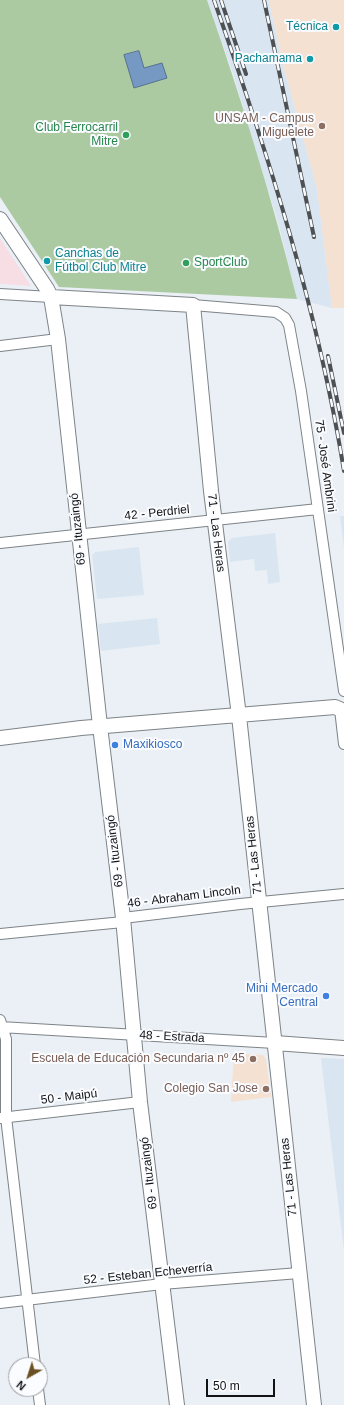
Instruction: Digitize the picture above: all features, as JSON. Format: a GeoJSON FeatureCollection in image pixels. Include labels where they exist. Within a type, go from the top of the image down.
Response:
{"type":"FeatureCollection","features":[{"type":"Feature","properties":{"kind":"street"},"geometry":{"type":"LineString","coordinates":[[0,219],[51,297]]}},
{"type":"Feature","properties":{"kind":"street"},"geometry":{"type":"LineString","coordinates":[[0,294],[193,305]]}},
{"type":"Feature","properties":{"kind":"street","name":"69 - Ituzaingó"},"geometry":{"type":"LineString","coordinates":[[51,297],[58,339],[100,726],[123,920],[140,1102],[177,1405]]}},
{"type":"Feature","properties":{"kind":"street","name":"75 - José Ambrini"},"geometry":{"type":"LineString","coordinates":[[193,305],[276,312],[285,318],[289,325],[302,391],[318,509],[342,702],[344,744]]}},
{"type":"Feature","properties":{"kind":"street","name":"71 - Las Heras"},"geometry":{"type":"LineString","coordinates":[[193,305],[215,520],[239,716],[314,1405]]}},
{"type":"Feature","properties":{"kind":"street"},"geometry":{"type":"LineString","coordinates":[[0,346],[58,339]]}},
{"type":"Feature","properties":{"kind":"street","name":"42 - Perdriel"},"geometry":{"type":"LineString","coordinates":[[0,543],[318,509]]}},
{"type":"Feature","properties":{"kind":"street"},"geometry":{"type":"LineString","coordinates":[[0,738],[100,726],[239,716],[342,702]]}},
{"type":"Feature","properties":{"kind":"street","name":"46 - Abraham Lincoln"},"geometry":{"type":"LineString","coordinates":[[0,934],[259,902],[344,894]]}},
{"type":"Feature","properties":{"kind":"street"},"geometry":{"type":"LineString","coordinates":[[1,1024],[6,1039],[3,1117],[34,1357]]}},
{"type":"Feature","properties":{"kind":"street","name":"48 - Estrada"},"geometry":{"type":"LineString","coordinates":[[1,1024],[134,1035],[344,1048]]}},
{"type":"Feature","properties":{"kind":"street","name":"50 - Maipú"},"geometry":{"type":"LineString","coordinates":[[3,1117],[140,1102]]}},
{"type":"Feature","properties":{"kind":"street","name":"52 - Esteban Echeverría"},"geometry":{"type":"LineString","coordinates":[[0,1303],[162,1284],[299,1273]]}},
{"type":"Feature","properties":{"kind":"shaded area"},"geometry":{"type":"Polygon","coordinates":[[[207,0],[269,0],[283,65],[317,188],[332,308],[297,299],[279,226],[233,74],[207,0]]]}},
{"type":"Feature","properties":{"kind":"shaded area","name":"UNSAM - Campus Miguelete"},"geometry":{"type":"Polygon","coordinates":[[[269,0],[344,0],[344,308],[332,308],[317,188],[283,65],[269,0]]]}},
{"type":"Feature","properties":{"kind":"shaded area"},"geometry":{"type":"Polygon","coordinates":[[[0,238],[31,286],[0,284],[0,238]]]}},
{"type":"Feature","properties":{"kind":"shaded area"},"geometry":{"type":"Polygon","coordinates":[[[340,516],[344,516],[344,548],[340,516]]]}},
{"type":"Feature","properties":{"kind":"shaded area"},"geometry":{"type":"Polygon","coordinates":[[[275,533],[280,582],[268,584],[267,570],[255,571],[254,559],[230,562],[228,542],[232,538],[275,533]]]}},
{"type":"Feature","properties":{"kind":"shaded area"},"geometry":{"type":"Polygon","coordinates":[[[139,547],[144,595],[97,599],[92,555],[95,552],[139,547]]]}},
{"type":"Feature","properties":{"kind":"shaded area"},"geometry":{"type":"Polygon","coordinates":[[[157,618],[160,644],[101,651],[98,624],[157,618]]]}},
{"type":"Feature","properties":{"kind":"shaded area"},"geometry":{"type":"Polygon","coordinates":[[[234,1053],[263,1055],[266,1059],[271,1097],[231,1102],[234,1053]]]}},
{"type":"Feature","properties":{"kind":"shaded area"},"geometry":{"type":"Polygon","coordinates":[[[321,1058],[344,1059],[344,1251],[321,1058]]]}},
{"type":"Feature","properties":{"kind":"green space","name":"Club Ferrocarril Mitre"},"geometry":{"type":"Polygon","coordinates":[[[0,0],[207,0],[255,148],[297,299],[59,287],[0,197],[0,0]]]}},
{"type":"Feature","properties":{"kind":"water"},"geometry":{"type":"Polygon","coordinates":[[[139,51],[144,68],[162,63],[167,78],[134,88],[124,55],[139,51]]]}},
{"type":"Feature","properties":{"kind":"railway"},"geometry":{"type":"LineString","coordinates":[[214,0],[290,233],[320,351],[344,471]]}},
{"type":"Feature","properties":{"kind":"railway"},"geometry":{"type":"LineString","coordinates":[[221,0],[246,74]]}},
{"type":"Feature","properties":{"kind":"railway"},"geometry":{"type":"LineString","coordinates":[[264,0],[314,237]]}},
{"type":"Feature","properties":{"kind":"railway"},"geometry":{"type":"LineString","coordinates":[[328,356],[344,433]]}},
{"type":"Feature","properties":{"kind":"place","name":"Técnica"},"geometry":{"type":"Point","coordinates":[336,27]}},
{"type":"Feature","properties":{"kind":"place","name":"Pachamama"},"geometry":{"type":"Point","coordinates":[310,59]}},
{"type":"Feature","properties":{"kind":"place","name":"UNSAM - Campus Miguelete"},"geometry":{"type":"Point","coordinates":[322,126]}},
{"type":"Feature","properties":{"kind":"place","name":"Club Ferrocarril Mitre"},"geometry":{"type":"Point","coordinates":[126,135]}},
{"type":"Feature","properties":{"kind":"place","name":"Canchas de Fútbol Club Mitre"},"geometry":{"type":"Point","coordinates":[47,261]}},
{"type":"Feature","properties":{"kind":"place","name":"SportClub"},"geometry":{"type":"Point","coordinates":[186,263]}},
{"type":"Feature","properties":{"kind":"place","name":"Maxikiosco"},"geometry":{"type":"Point","coordinates":[115,745]}},
{"type":"Feature","properties":{"kind":"place","name":"Mini Mercado Central"},"geometry":{"type":"Point","coordinates":[326,996]}},
{"type":"Feature","properties":{"kind":"place","name":"Escuela de Educación Secundaria nº 45"},"geometry":{"type":"Point","coordinates":[253,1059]}},
{"type":"Feature","properties":{"kind":"place","name":"Colegio San Jose"},"geometry":{"type":"Point","coordinates":[266,1089]}}]}
